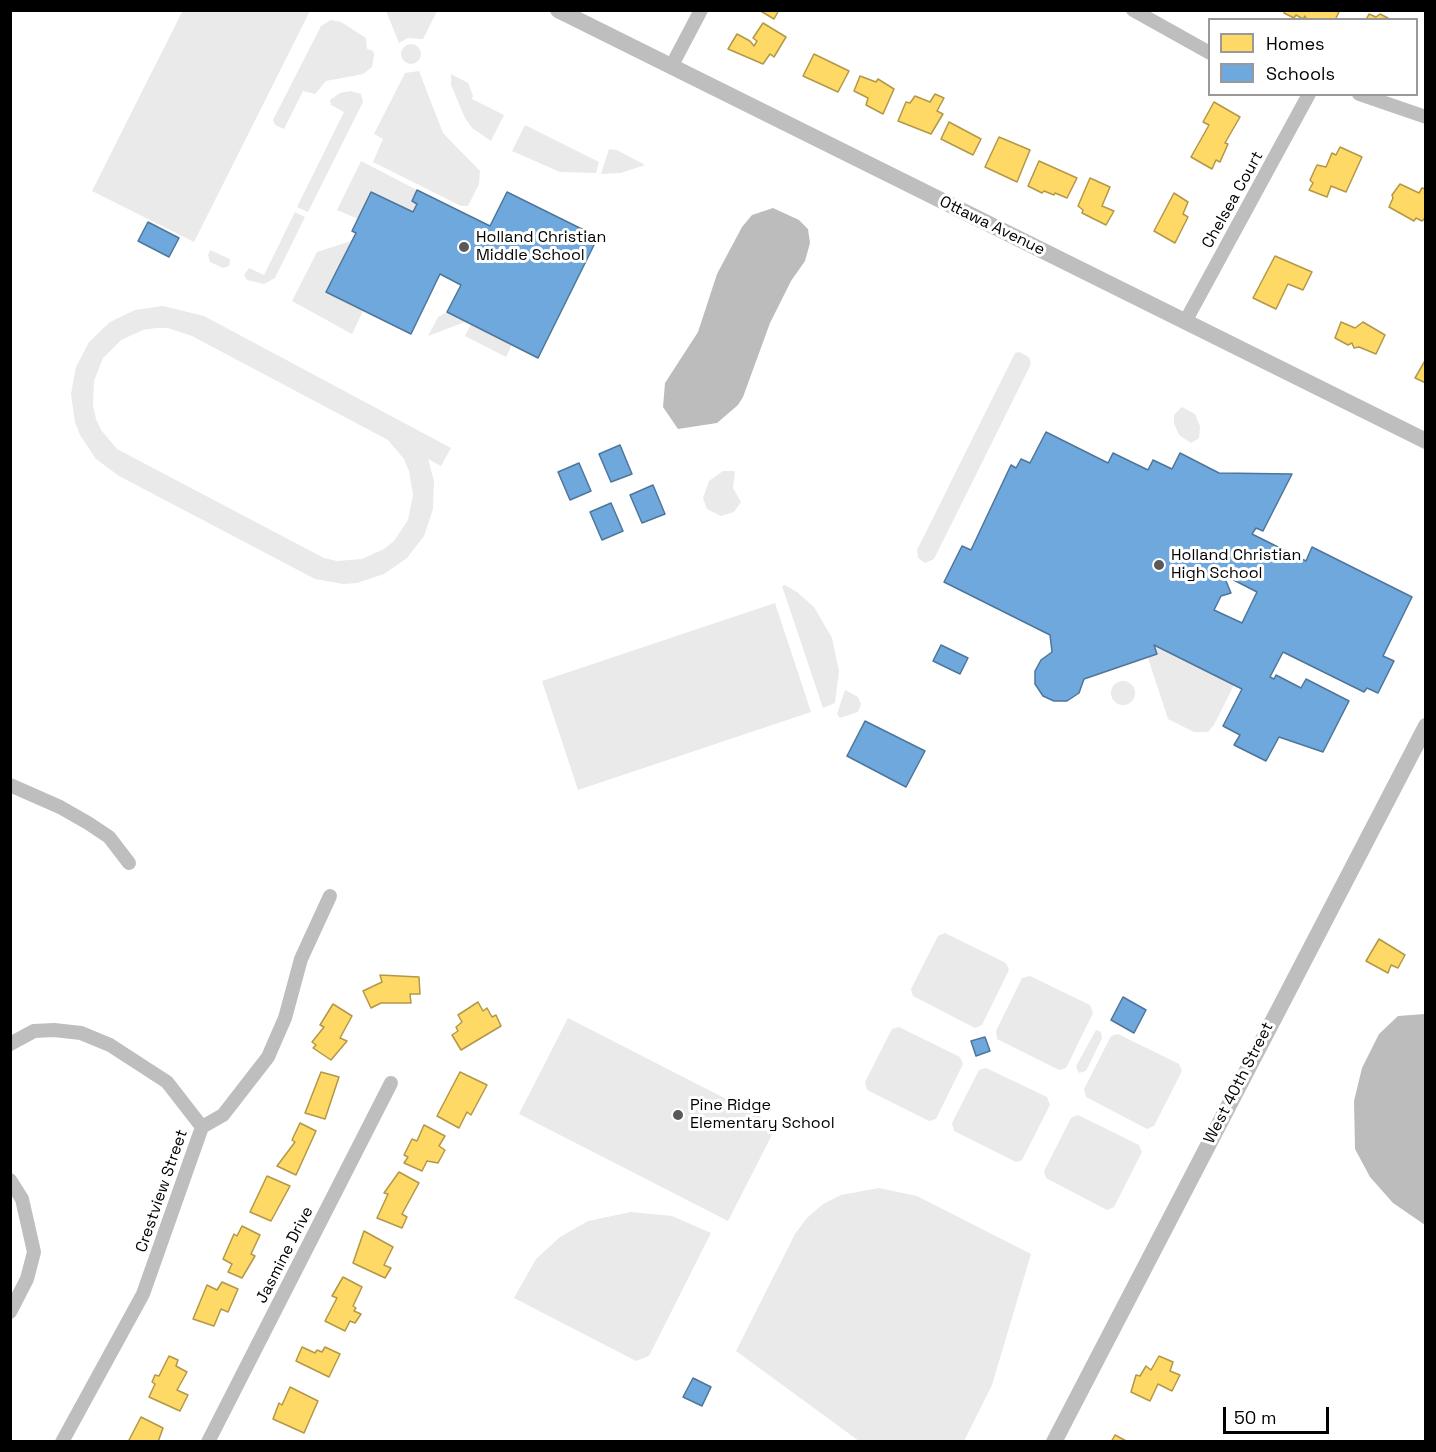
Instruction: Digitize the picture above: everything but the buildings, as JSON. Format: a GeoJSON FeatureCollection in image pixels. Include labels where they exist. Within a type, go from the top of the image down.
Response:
{"type":"FeatureCollection","features":[{"type":"Feature","properties":{"kind":"street","name":"Ottawa Avenue"},"geometry":{"type":"LineString","coordinates":[[558,10],[1425,441]]}},
{"type":"Feature","properties":{"kind":"street"},"geometry":{"type":"LineString","coordinates":[[671,67],[701,10]]}},
{"type":"Feature","properties":{"kind":"street"},"geometry":{"type":"LineString","coordinates":[[1133,10],[1208,52]]}},
{"type":"Feature","properties":{"kind":"street","name":"Chelsea Court"},"geometry":{"type":"LineString","coordinates":[[1185,322],[1308,96]]}},
{"type":"Feature","properties":{"kind":"street"},"geometry":{"type":"LineString","coordinates":[[1365,96],[1425,117]]}},
{"type":"Feature","properties":{"kind":"street","name":"West 40th Street"},"geometry":{"type":"LineString","coordinates":[[1054,1442],[1425,726]]}},
{"type":"Feature","properties":{"kind":"street"},"geometry":{"type":"LineString","coordinates":[[10,784],[88,823],[109,837],[129,863]]}},
{"type":"Feature","properties":{"kind":"street","name":"Crestview Street"},"geometry":{"type":"LineString","coordinates":[[62,1442],[143,1294],[202,1127],[223,1114],[268,1057],[285,1018],[301,959],[330,896]]}},
{"type":"Feature","properties":{"kind":"street"},"geometry":{"type":"LineString","coordinates":[[10,1044],[34,1031],[54,1030],[81,1033],[110,1045],[167,1082],[202,1127]]}},
{"type":"Feature","properties":{"kind":"street","name":"Jasmine Drive"},"geometry":{"type":"LineString","coordinates":[[208,1442],[391,1083]]}},
{"type":"Feature","properties":{"kind":"street"},"geometry":{"type":"LineString","coordinates":[[10,1180],[22,1199],[34,1252],[27,1279],[10,1312]]}},
{"type":"Feature","properties":{"kind":"shaded area"},"geometry":{"type":"Polygon","coordinates":[[[183,10],[310,11],[194,242],[92,191],[183,10]]]}},
{"type":"Feature","properties":{"kind":"shaded area"},"geometry":{"type":"Polygon","coordinates":[[[386,10],[437,11],[423,39],[408,38],[399,43],[386,10]]]}},
{"type":"Feature","properties":{"kind":"shaded area"},"geometry":{"type":"Polygon","coordinates":[[[331,20],[341,22],[366,38],[367,49],[373,51],[374,55],[372,67],[363,74],[326,81],[315,94],[303,91],[284,129],[275,125],[273,120],[321,26],[331,20]]]}},
{"type":"Feature","properties":{"kind":"shaded area"},"geometry":{"type":"Polygon","coordinates":[[[411,44],[418,47],[421,54],[418,61],[411,64],[404,61],[401,54],[404,47],[411,44]]]}},
{"type":"Feature","properties":{"kind":"shaded area"},"geometry":{"type":"Polygon","coordinates":[[[419,71],[443,133],[480,171],[479,184],[468,206],[461,206],[373,162],[383,139],[374,134],[405,73],[419,71]]]}},
{"type":"Feature","properties":{"kind":"shaded area"},"geometry":{"type":"Polygon","coordinates":[[[451,74],[468,83],[472,99],[504,115],[491,141],[472,128],[465,118],[451,85],[451,74]]]}},
{"type":"Feature","properties":{"kind":"shaded area"},"geometry":{"type":"Polygon","coordinates":[[[351,91],[361,94],[363,102],[308,212],[297,207],[344,112],[331,105],[330,100],[340,93],[351,91]]]}},
{"type":"Feature","properties":{"kind":"shaded area"},"geometry":{"type":"Polygon","coordinates":[[[525,125],[599,162],[596,173],[560,172],[512,151],[525,125]]]}},
{"type":"Feature","properties":{"kind":"shaded area"},"geometry":{"type":"Polygon","coordinates":[[[609,149],[617,150],[645,165],[621,173],[601,174],[609,149]]]}},
{"type":"Feature","properties":{"kind":"shaded area"},"geometry":{"type":"Polygon","coordinates":[[[361,161],[417,190],[412,201],[417,204],[413,212],[372,192],[358,219],[337,210],[361,161]]]}},
{"type":"Feature","properties":{"kind":"shaded area"},"geometry":{"type":"Polygon","coordinates":[[[773,208],[799,220],[808,229],[810,243],[805,261],[791,281],[770,323],[738,405],[717,423],[678,429],[663,407],[665,383],[698,332],[717,274],[742,227],[752,215],[773,208]]]}},
{"type":"Feature","properties":{"kind":"shaded area"},"geometry":{"type":"Polygon","coordinates":[[[295,212],[305,217],[275,278],[264,284],[247,280],[244,275],[249,268],[264,275],[295,212]]]}},
{"type":"Feature","properties":{"kind":"shaded area"},"geometry":{"type":"Polygon","coordinates":[[[351,241],[327,292],[363,311],[352,334],[292,301],[317,252],[351,241]]]}},
{"type":"Feature","properties":{"kind":"shaded area"},"geometry":{"type":"Polygon","coordinates":[[[210,250],[230,259],[229,266],[223,268],[210,262],[208,255],[210,250]]]}},
{"type":"Feature","properties":{"kind":"shaded area"},"geometry":{"type":"Polygon","coordinates":[[[163,306],[204,316],[451,448],[441,466],[428,459],[434,481],[433,509],[424,536],[407,558],[384,574],[357,583],[343,584],[315,579],[119,476],[96,459],[80,435],[75,422],[71,394],[76,367],[89,342],[110,322],[135,310],[163,306]],[[168,328],[143,330],[121,340],[103,358],[94,381],[93,406],[101,430],[117,449],[324,558],[337,561],[362,559],[384,549],[394,541],[408,520],[413,495],[409,471],[404,459],[388,440],[192,336],[168,328]]]}},
{"type":"Feature","properties":{"kind":"shaded area"},"geometry":{"type":"Polygon","coordinates":[[[447,312],[465,322],[428,336],[438,317],[447,312]]]}},
{"type":"Feature","properties":{"kind":"shaded area"},"geometry":{"type":"Polygon","coordinates":[[[471,324],[512,345],[506,357],[465,336],[471,324]]]}},
{"type":"Feature","properties":{"kind":"shaded area"},"geometry":{"type":"Polygon","coordinates":[[[1019,352],[1029,357],[1031,364],[934,559],[925,563],[918,558],[917,550],[1015,353],[1019,352]]]}},
{"type":"Feature","properties":{"kind":"shaded area"},"geometry":{"type":"Polygon","coordinates":[[[1182,407],[1195,414],[1200,426],[1199,438],[1191,443],[1179,435],[1174,423],[1174,415],[1182,407]]]}},
{"type":"Feature","properties":{"kind":"shaded area"},"geometry":{"type":"Polygon","coordinates":[[[723,471],[735,471],[733,488],[741,502],[734,512],[721,516],[707,509],[703,498],[709,481],[723,471]]]}},
{"type":"Feature","properties":{"kind":"shaded area"},"geometry":{"type":"Polygon","coordinates":[[[785,585],[814,607],[832,638],[839,671],[835,703],[823,708],[782,586],[785,585]]]}},
{"type":"Feature","properties":{"kind":"shaded area"},"geometry":{"type":"Polygon","coordinates":[[[775,603],[811,712],[578,790],[542,681],[775,603]]]}},
{"type":"Feature","properties":{"kind":"shaded area"},"geometry":{"type":"Polygon","coordinates":[[[1154,645],[1234,685],[1214,725],[1208,732],[1194,732],[1168,719],[1148,658],[1157,654],[1154,645]]]}},
{"type":"Feature","properties":{"kind":"shaded area"},"geometry":{"type":"Polygon","coordinates":[[[1123,681],[1132,684],[1135,693],[1132,702],[1123,705],[1114,702],[1111,693],[1114,684],[1123,681]]]}},
{"type":"Feature","properties":{"kind":"shaded area"},"geometry":{"type":"Polygon","coordinates":[[[845,690],[858,697],[861,704],[858,712],[840,718],[837,714],[845,690]]]}},
{"type":"Feature","properties":{"kind":"shaded area"},"geometry":{"type":"Polygon","coordinates":[[[945,933],[1006,963],[1009,970],[982,1025],[975,1028],[913,996],[911,989],[938,936],[945,933]]]}},
{"type":"Feature","properties":{"kind":"shaded area"},"geometry":{"type":"Polygon","coordinates":[[[1030,976],[1090,1005],[1093,1013],[1066,1068],[1059,1070],[997,1039],[996,1031],[1022,978],[1030,976]]]}},
{"type":"Feature","properties":{"kind":"shaded area"},"geometry":{"type":"Polygon","coordinates":[[[1426,1014],[1425,1225],[1393,1203],[1370,1177],[1355,1149],[1354,1101],[1362,1068],[1379,1034],[1398,1016],[1426,1014]]]}},
{"type":"Feature","properties":{"kind":"shaded area"},"geometry":{"type":"Polygon","coordinates":[[[568,1018],[777,1125],[728,1221],[519,1114],[568,1018]]]}},
{"type":"Feature","properties":{"kind":"shaded area"},"geometry":{"type":"Polygon","coordinates":[[[899,1027],[960,1057],[963,1064],[936,1119],[929,1121],[867,1090],[865,1082],[892,1029],[899,1027]]]}},
{"type":"Feature","properties":{"kind":"shaded area"},"geometry":{"type":"Polygon","coordinates":[[[1096,1030],[1101,1032],[1102,1038],[1086,1071],[1079,1073],[1076,1066],[1096,1030]]]}},
{"type":"Feature","properties":{"kind":"shaded area"},"geometry":{"type":"Polygon","coordinates":[[[1118,1034],[1179,1064],[1182,1071],[1154,1126],[1147,1129],[1086,1097],[1084,1089],[1111,1036],[1118,1034]]]}},
{"type":"Feature","properties":{"kind":"shaded area"},"geometry":{"type":"Polygon","coordinates":[[[986,1068],[1047,1097],[1050,1105],[1022,1160],[1016,1162],[954,1131],[952,1123],[979,1070],[986,1068]]]}},
{"type":"Feature","properties":{"kind":"shaded area"},"geometry":{"type":"Polygon","coordinates":[[[1078,1115],[1139,1145],[1142,1152],[1114,1207],[1107,1210],[1046,1178],[1044,1171],[1071,1118],[1078,1115]]]}},
{"type":"Feature","properties":{"kind":"shaded area"},"geometry":{"type":"Polygon","coordinates":[[[879,1188],[917,1196],[1031,1254],[992,1385],[964,1441],[859,1441],[736,1351],[795,1234],[807,1218],[823,1204],[841,1195],[879,1188]]]}},
{"type":"Feature","properties":{"kind":"shaded area"},"geometry":{"type":"Polygon","coordinates":[[[631,1212],[672,1216],[711,1233],[649,1356],[636,1361],[514,1298],[536,1259],[560,1237],[588,1221],[631,1212]]]}},
{"type":"Feature","properties":{"kind":"place","name":"Holland Christian Middle School"},"geometry":{"type":"Point","coordinates":[464,247]}},
{"type":"Feature","properties":{"kind":"place","name":"Holland Christian High School"},"geometry":{"type":"Point","coordinates":[1159,565]}},
{"type":"Feature","properties":{"kind":"place","name":"Pine Ridge Elementary School"},"geometry":{"type":"Point","coordinates":[678,1115]}}]}
